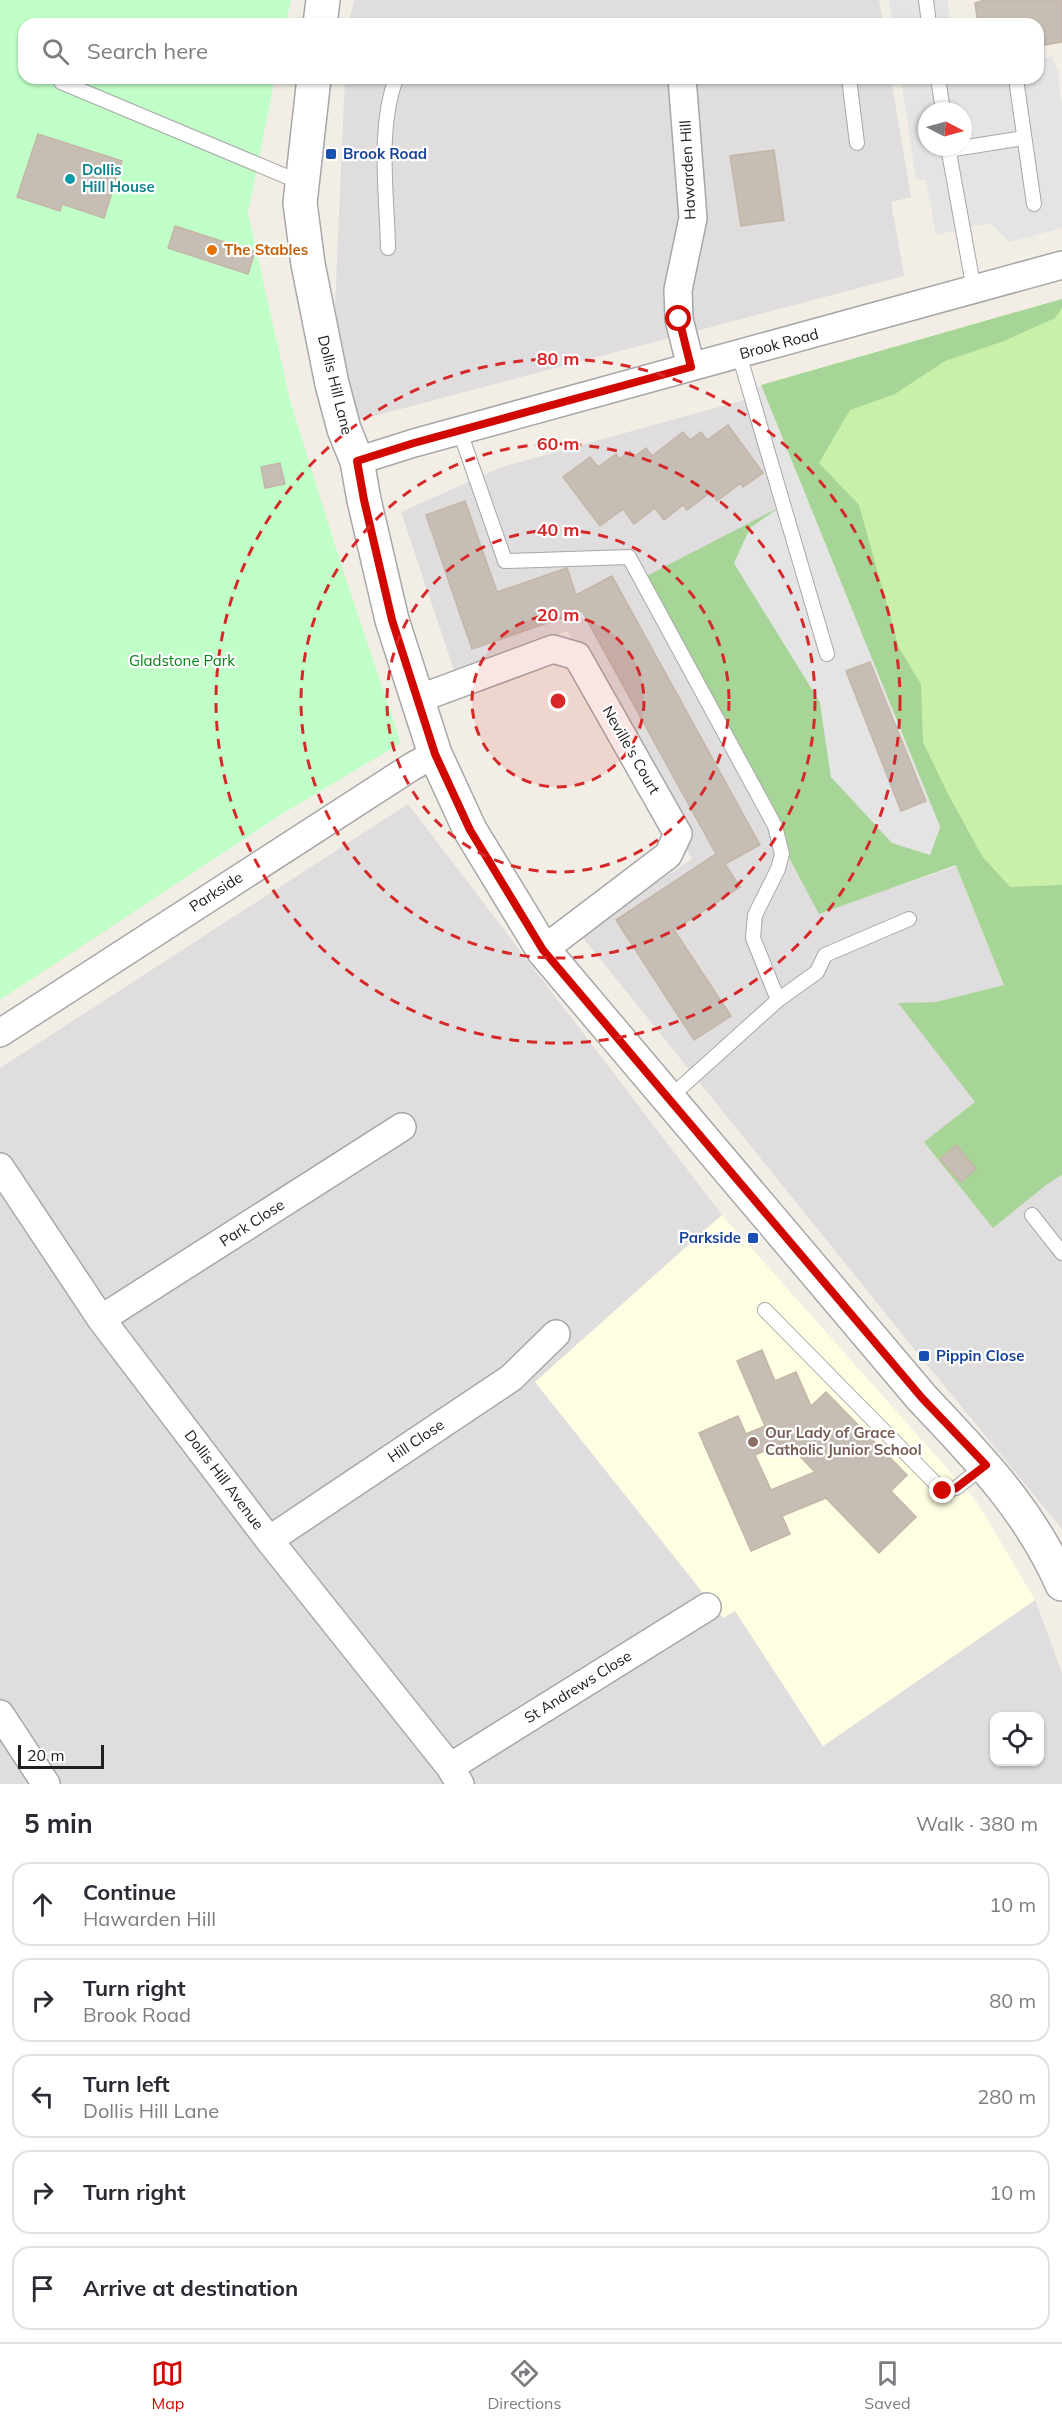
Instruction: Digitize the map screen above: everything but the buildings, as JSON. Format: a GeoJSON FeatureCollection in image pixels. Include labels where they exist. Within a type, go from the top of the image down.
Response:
{"type":"FeatureCollection","features":[{"type":"Feature","properties":{"kind":"street"},"geometry":{"type":"LineString","coordinates":[[321,18],[323,0]]}},
{"type":"Feature","properties":{"kind":"street","name":"Dollis Hill Lane"},"geometry":{"type":"LineString","coordinates":[[313,84],[300,203],[306,254],[327,363],[344,429],[357,461],[392,620],[435,754],[470,830],[543,950],[922,1398],[986,1465],[1020,1508],[1059,1566]]}},
{"type":"Feature","properties":{"kind":"street","name":"Hawarden Hill"},"geometry":{"type":"LineString","coordinates":[[682,84],[693,218],[678,290],[679,319],[691,367]]}},
{"type":"Feature","properties":{"kind":"street","name":"Brook Road"},"geometry":{"type":"LineString","coordinates":[[357,461],[414,443],[1062,265]]}},
{"type":"Feature","properties":{"kind":"street","name":"Neville's Court"},"geometry":{"type":"LineString","coordinates":[[418,699],[553,649],[577,656],[678,834],[668,855],[543,950]]}},
{"type":"Feature","properties":{"kind":"street","name":"Parkside"},"geometry":{"type":"LineString","coordinates":[[0,1033],[403,772],[435,754]]}},
{"type":"Feature","properties":{"kind":"street","name":"Park Close"},"geometry":{"type":"LineString","coordinates":[[101,1319],[402,1127]]}},
{"type":"Feature","properties":{"kind":"street","name":"Dollis Hill Avenue"},"geometry":{"type":"LineString","coordinates":[[0,1167],[101,1319],[269,1540],[455,1776]]}},
{"type":"Feature","properties":{"kind":"street","name":"Hill Close"},"geometry":{"type":"LineString","coordinates":[[269,1540],[511,1378],[556,1334]]}},
{"type":"Feature","properties":{"kind":"street","name":"St Andrews Close"},"geometry":{"type":"LineString","coordinates":[[455,1776],[707,1607]]}},
{"type":"Feature","properties":{"kind":"street"},"geometry":{"type":"LineString","coordinates":[[0,1714],[46,1784]]}},
{"type":"Feature","properties":{"kind":"lane"},"geometry":{"type":"LineString","coordinates":[[926,0],[928,18]]}},
{"type":"Feature","properties":{"kind":"lane"},"geometry":{"type":"LineString","coordinates":[[66,84],[302,183]]}},
{"type":"Feature","properties":{"kind":"lane"},"geometry":{"type":"LineString","coordinates":[[388,248],[385,123],[389,96],[394,84]]}},
{"type":"Feature","properties":{"kind":"lane"},"geometry":{"type":"LineString","coordinates":[[850,84],[857,143]]}},
{"type":"Feature","properties":{"kind":"lane"},"geometry":{"type":"LineString","coordinates":[[939,84],[942,102]]}},
{"type":"Feature","properties":{"kind":"lane"},"geometry":{"type":"LineString","coordinates":[[1017,84],[1034,204]]}},
{"type":"Feature","properties":{"kind":"lane"},"geometry":{"type":"LineString","coordinates":[[972,146],[1024,138]]}},
{"type":"Feature","properties":{"kind":"lane"},"geometry":{"type":"LineString","coordinates":[[949,156],[974,290]]}},
{"type":"Feature","properties":{"kind":"lane"},"geometry":{"type":"LineString","coordinates":[[739,354],[826,654]]}},
{"type":"Feature","properties":{"kind":"lane"},"geometry":{"type":"LineString","coordinates":[[460,432],[505,561],[629,557],[775,826],[782,854],[778,869],[754,915],[753,938],[778,1000]]}},
{"type":"Feature","properties":{"kind":"lane"},"geometry":{"type":"LineString","coordinates":[[668,1099],[778,1000],[817,972],[825,955],[909,920]]}},
{"type":"Feature","properties":{"kind":"lane"},"geometry":{"type":"LineString","coordinates":[[1032,1215],[1062,1252]]}},
{"type":"Feature","properties":{"kind":"lane"},"geometry":{"type":"LineString","coordinates":[[765,1310],[943,1491],[956,1488],[986,1465]]}},
{"type":"Feature","properties":{"kind":"shaded area"},"geometry":{"type":"Polygon","coordinates":[[[354,0],[879,0],[882,18],[350,18],[354,0]]]}},
{"type":"Feature","properties":{"kind":"shaded area"},"geometry":{"type":"Polygon","coordinates":[[[889,0],[947,0],[950,18],[892,18],[889,0]]]}},
{"type":"Feature","properties":{"kind":"shaded area"},"geometry":{"type":"Polygon","coordinates":[[[1052,57],[1058,71],[1062,107],[1062,228],[1009,242],[990,223],[936,235],[926,180],[916,180],[902,84],[1044,84],[1044,58],[1052,57]]]}},
{"type":"Feature","properties":{"kind":"shaded area"},"geometry":{"type":"Polygon","coordinates":[[[345,84],[892,84],[911,197],[891,202],[904,276],[355,421],[335,307],[345,84]]]}},
{"type":"Feature","properties":{"kind":"shaded area"},"geometry":{"type":"Polygon","coordinates":[[[761,385],[940,827],[930,855],[892,843],[831,777],[820,702],[734,563],[750,528],[780,507],[744,400],[761,385]]]}},
{"type":"Feature","properties":{"kind":"shaded area"},"geometry":{"type":"Polygon","coordinates":[[[744,400],[780,507],[819,913],[957,866],[1004,985],[936,1002],[899,1003],[976,1102],[1046,1185],[1062,1175],[1062,1529],[580,934],[692,859],[567,631],[455,673],[401,512],[502,467],[744,400]]]}},
{"type":"Feature","properties":{"kind":"shaded area"},"geometry":{"type":"Polygon","coordinates":[[[408,804],[722,1215],[535,1382],[723,1617],[735,1610],[823,1746],[1035,1600],[1062,1673],[1062,1784],[0,1784],[0,1068],[408,804]]]}},
{"type":"Feature","properties":{"kind":"shaded area","name":"Our Lady of Grace Catholic Junior School"},"geometry":{"type":"Polygon","coordinates":[[[722,1215],[977,1502],[1035,1600],[823,1746],[735,1611],[723,1618],[535,1382],[722,1215]]]}},
{"type":"Feature","properties":{"kind":"green space","name":"Gladstone Park"},"geometry":{"type":"Polygon","coordinates":[[[0,0],[291,0],[287,18],[18,18],[18,84],[274,84],[248,213],[290,400],[341,564],[401,743],[282,814],[0,1000],[0,0]]]}},
{"type":"Feature","properties":{"kind":"green space"},"geometry":{"type":"Polygon","coordinates":[[[1062,299],[1062,969],[1004,985],[761,385],[1062,299]]]}},
{"type":"Feature","properties":{"kind":"green space"},"geometry":{"type":"Polygon","coordinates":[[[1062,299],[1062,308],[1055,318],[1004,341],[945,361],[895,394],[850,410],[819,463],[859,505],[899,648],[921,684],[923,742],[982,856],[1010,887],[1062,885],[1062,1175],[1046,1185],[993,1228],[924,1142],[975,1102],[898,1003],[936,1002],[1004,985],[956,865],[819,914],[641,579],[780,507],[734,563],[820,702],[831,777],[930,855],[940,827],[761,385],[1062,299]]]}},
{"type":"Feature","properties":{"kind":"place","name":"Brook Road"},"geometry":{"type":"Point","coordinates":[331,154]}},
{"type":"Feature","properties":{"kind":"place","name":"Dollis Hill House"},"geometry":{"type":"Point","coordinates":[70,179]}},
{"type":"Feature","properties":{"kind":"place","name":"The Stables"},"geometry":{"type":"Point","coordinates":[212,250]}},
{"type":"Feature","properties":{"kind":"place","name":"Parkside"},"geometry":{"type":"Point","coordinates":[753,1238]}},
{"type":"Feature","properties":{"kind":"place","name":"Pippin Close"},"geometry":{"type":"Point","coordinates":[924,1356]}},
{"type":"Feature","properties":{"kind":"place","name":"Our Lady of Grace Catholic Junior School"},"geometry":{"type":"Point","coordinates":[753,1442]}},
{"type":"Feature","properties":{"kind":"route"},"geometry":{"type":"LineString","coordinates":[[679,319],[691,367],[414,443],[357,461],[364,500],[392,620],[435,754],[470,830],[543,950],[922,1398],[986,1465],[956,1488],[943,1491]]}}]}
